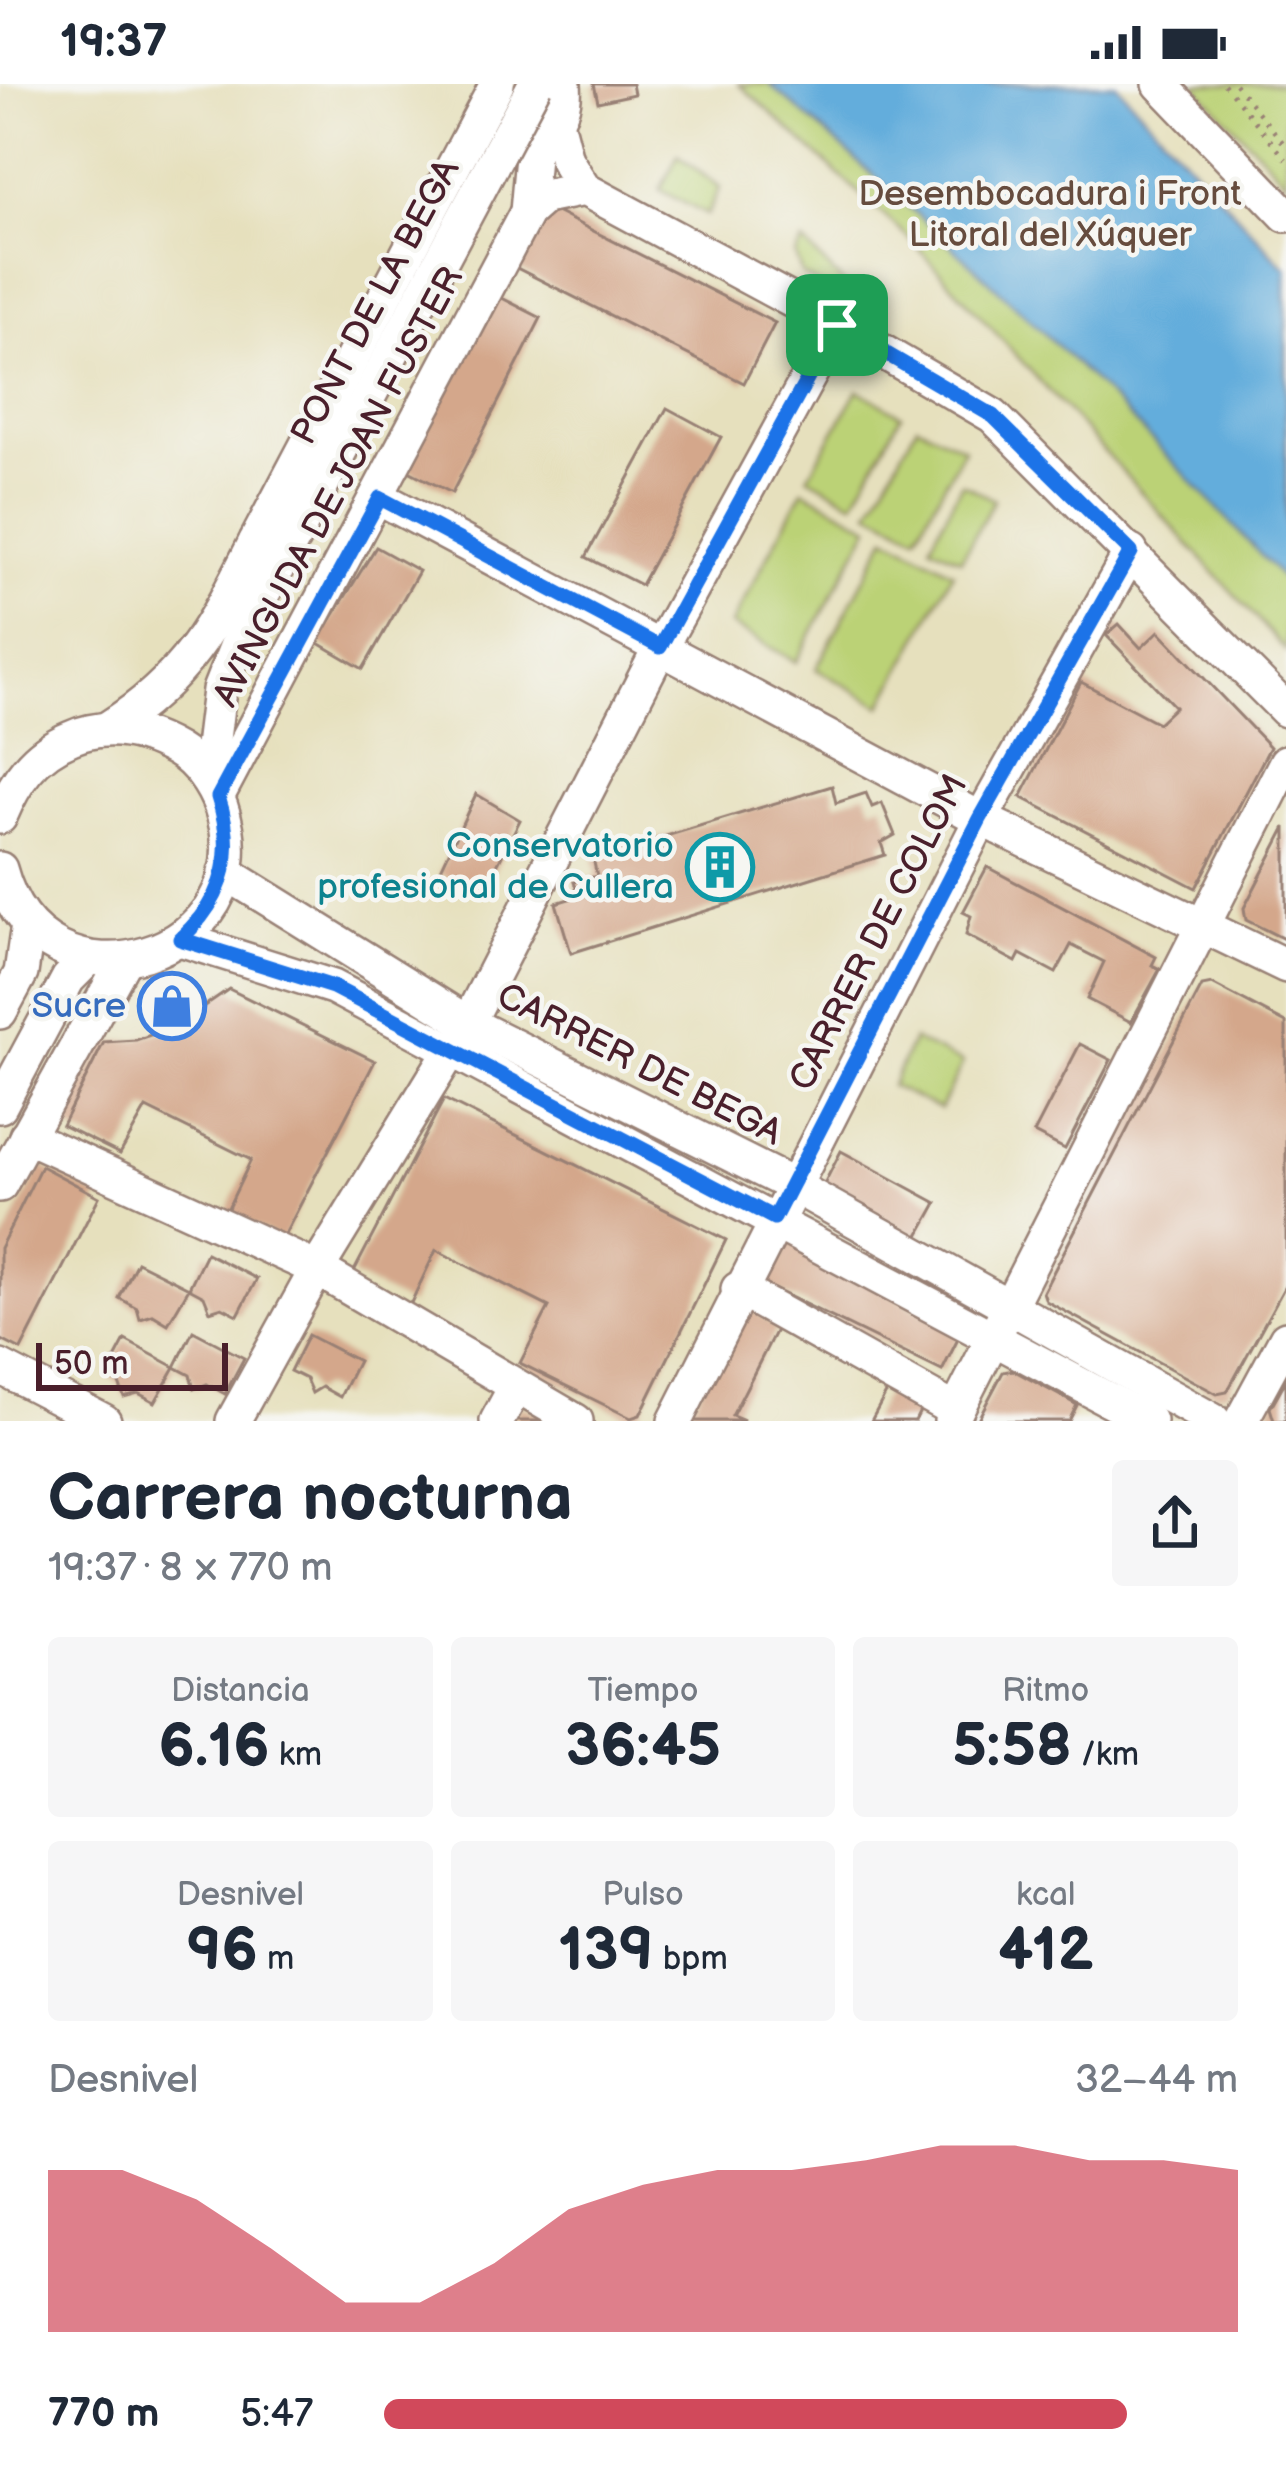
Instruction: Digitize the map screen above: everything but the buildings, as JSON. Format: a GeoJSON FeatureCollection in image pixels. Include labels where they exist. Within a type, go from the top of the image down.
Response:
{"type":"FeatureCollection","features":[{"type":"Feature","properties":{"kind":"street"},"geometry":{"type":"LineString","coordinates":[[486,84],[485,100],[496,124],[520,135],[541,136],[566,160],[584,190],[837,325],[993,416],[1286,710]]}},
{"type":"Feature","properties":{"kind":"street","name":"PONT DE LA BEGA"},"geometry":{"type":"LineString","coordinates":[[270,549],[497,84]]}},
{"type":"Feature","properties":{"kind":"street","name":"PONT DE LA BEGA"},"geometry":{"type":"LineString","coordinates":[[270,549],[535,84]]}},
{"type":"Feature","properties":{"kind":"street"},"geometry":{"type":"LineString","coordinates":[[527,212],[541,136],[564,84]]}},
{"type":"Feature","properties":{"kind":"street"},"geometry":{"type":"LineString","coordinates":[[1160,84],[1286,215]]}},
{"type":"Feature","properties":{"kind":"street"},"geometry":{"type":"LineString","coordinates":[[527,212],[544,197],[584,190]]}},
{"type":"Feature","properties":{"kind":"street","name":"AVINGUDA DE JOAN FUSTER"},"geometry":{"type":"LineString","coordinates":[[213,788],[380,498],[527,212]]}},
{"type":"Feature","properties":{"kind":"street"},"geometry":{"type":"LineString","coordinates":[[233,1421],[316,1269],[460,1036],[660,647],[837,325]]}},
{"type":"Feature","properties":{"kind":"street"},"geometry":{"type":"LineString","coordinates":[[380,498],[980,819],[1286,966]]}},
{"type":"Feature","properties":{"kind":"street","name":"AVINGUDA DE JOAN FUSTER"},"geometry":{"type":"LineString","coordinates":[[0,817],[14,784],[39,756],[72,737],[108,728],[184,669],[270,549]]}},
{"type":"Feature","properties":{"kind":"street","name":"AVINGUDA DE JOAN FUSTER"},"geometry":{"type":"LineString","coordinates":[[213,788],[219,689],[270,549]]}},
{"type":"Feature","properties":{"kind":"street","name":"CARRER DE COLOM"},"geometry":{"type":"LineString","coordinates":[[675,1421],[980,819],[1131,552]]}},
{"type":"Feature","properties":{"kind":"street"},"geometry":{"type":"LineString","coordinates":[[0,869],[7,893],[28,925],[45,940],[88,959],[124,961],[180,939],[200,921],[225,872],[226,821],[213,788],[182,752],[148,736],[108,728]]}},
{"type":"Feature","properties":{"kind":"street"},"geometry":{"type":"LineString","coordinates":[[739,1289],[953,1416],[1286,762]]}},
{"type":"Feature","properties":{"kind":"street","name":"CARRER DE BEGA"},"geometry":{"type":"LineString","coordinates":[[225,872],[460,1036],[774,1218],[1214,1421]]}},
{"type":"Feature","properties":{"kind":"street"},"geometry":{"type":"LineString","coordinates":[[0,1012],[21,973],[28,925]]}},
{"type":"Feature","properties":{"kind":"street","name":"CARRER DE BEGA"},"geometry":{"type":"LineString","coordinates":[[180,939],[333,987],[460,1036],[792,1185],[1000,1320],[1094,1408],[1149,1421]]}},
{"type":"Feature","properties":{"kind":"street"},"geometry":{"type":"LineString","coordinates":[[0,1106],[68,979],[88,959]]}},
{"type":"Feature","properties":{"kind":"street"},"geometry":{"type":"LineString","coordinates":[[0,1186],[124,961]]}},
{"type":"Feature","properties":{"kind":"street"},"geometry":{"type":"LineString","coordinates":[[26,1136],[316,1269],[576,1421]]}},
{"type":"Feature","properties":{"kind":"street"},"geometry":{"type":"LineString","coordinates":[[1240,1421],[1286,1338]]}},
{"type":"Feature","properties":{"kind":"street"},"geometry":{"type":"LineString","coordinates":[[0,1367],[104,1421]]}},
{"type":"Feature","properties":{"kind":"street"},"geometry":{"type":"LineString","coordinates":[[497,1421],[515,1388]]}},
{"type":"Feature","properties":{"kind":"path"},"geometry":{"type":"LineString","coordinates":[[1224,84],[1286,159]]}},
{"type":"Feature","properties":{"kind":"path"},"geometry":{"type":"LineString","coordinates":[[1235,84],[1286,146]]}},
{"type":"Feature","properties":{"kind":"green space","name":"Desembocadura i Front Litoral del Xúquer"},"geometry":{"type":"Polygon","coordinates":[[[739,84],[1094,84],[1286,295],[1286,651],[912,241],[739,84]]]}},
{"type":"Feature","properties":{"kind":"green space"},"geometry":{"type":"Polygon","coordinates":[[[1194,84],[1286,84],[1286,181],[1194,84]]]}},
{"type":"Feature","properties":{"kind":"green space"},"geometry":{"type":"Polygon","coordinates":[[[678,155],[720,188],[707,215],[660,190],[678,155]]]}},
{"type":"Feature","properties":{"kind":"green space"},"geometry":{"type":"Polygon","coordinates":[[[803,242],[855,295],[851,302],[802,275],[795,255],[803,242]]]}},
{"type":"Feature","properties":{"kind":"green space"},"geometry":{"type":"Polygon","coordinates":[[[858,390],[901,415],[854,502],[808,477],[858,390]]]}},
{"type":"Feature","properties":{"kind":"green space"},"geometry":{"type":"Polygon","coordinates":[[[917,425],[964,448],[917,535],[870,511],[917,425]]]}},
{"type":"Feature","properties":{"kind":"green space"},"geometry":{"type":"Polygon","coordinates":[[[962,483],[994,500],[961,559],[930,545],[962,483]]]}},
{"type":"Feature","properties":{"kind":"green space"},"geometry":{"type":"Polygon","coordinates":[[[803,490],[870,526],[796,662],[731,625],[803,490]]]}},
{"type":"Feature","properties":{"kind":"green space"},"geometry":{"type":"Polygon","coordinates":[[[887,536],[953,572],[882,706],[816,669],[887,536]]]}},
{"type":"Feature","properties":{"kind":"green space"},"geometry":{"type":"Polygon","coordinates":[[[913,1040],[963,1063],[940,1109],[891,1086],[913,1040]]]}},
{"type":"Feature","properties":{"kind":"water","name":"Desembocadura i Front Litoral del Xúquer"},"geometry":{"type":"Polygon","coordinates":[[[769,84],[1116,84],[1286,268],[1286,583],[1036,325],[769,84]]]}},
{"type":"Feature","properties":{"kind":"place","name":"Conservatorio profesional de Cullera"},"geometry":{"type":"Point","coordinates":[720,867]}},
{"type":"Feature","properties":{"kind":"place","name":"Sucre"},"geometry":{"type":"Point","coordinates":[172,1006]}},
{"type":"Feature","properties":{"kind":"route"},"geometry":{"type":"LineString","coordinates":[[837,325],[993,416],[1021,438],[1131,552],[980,819],[774,1218],[333,987],[180,939],[200,921],[225,872],[226,821],[218,797],[380,498],[660,647],[837,325]]}}]}
